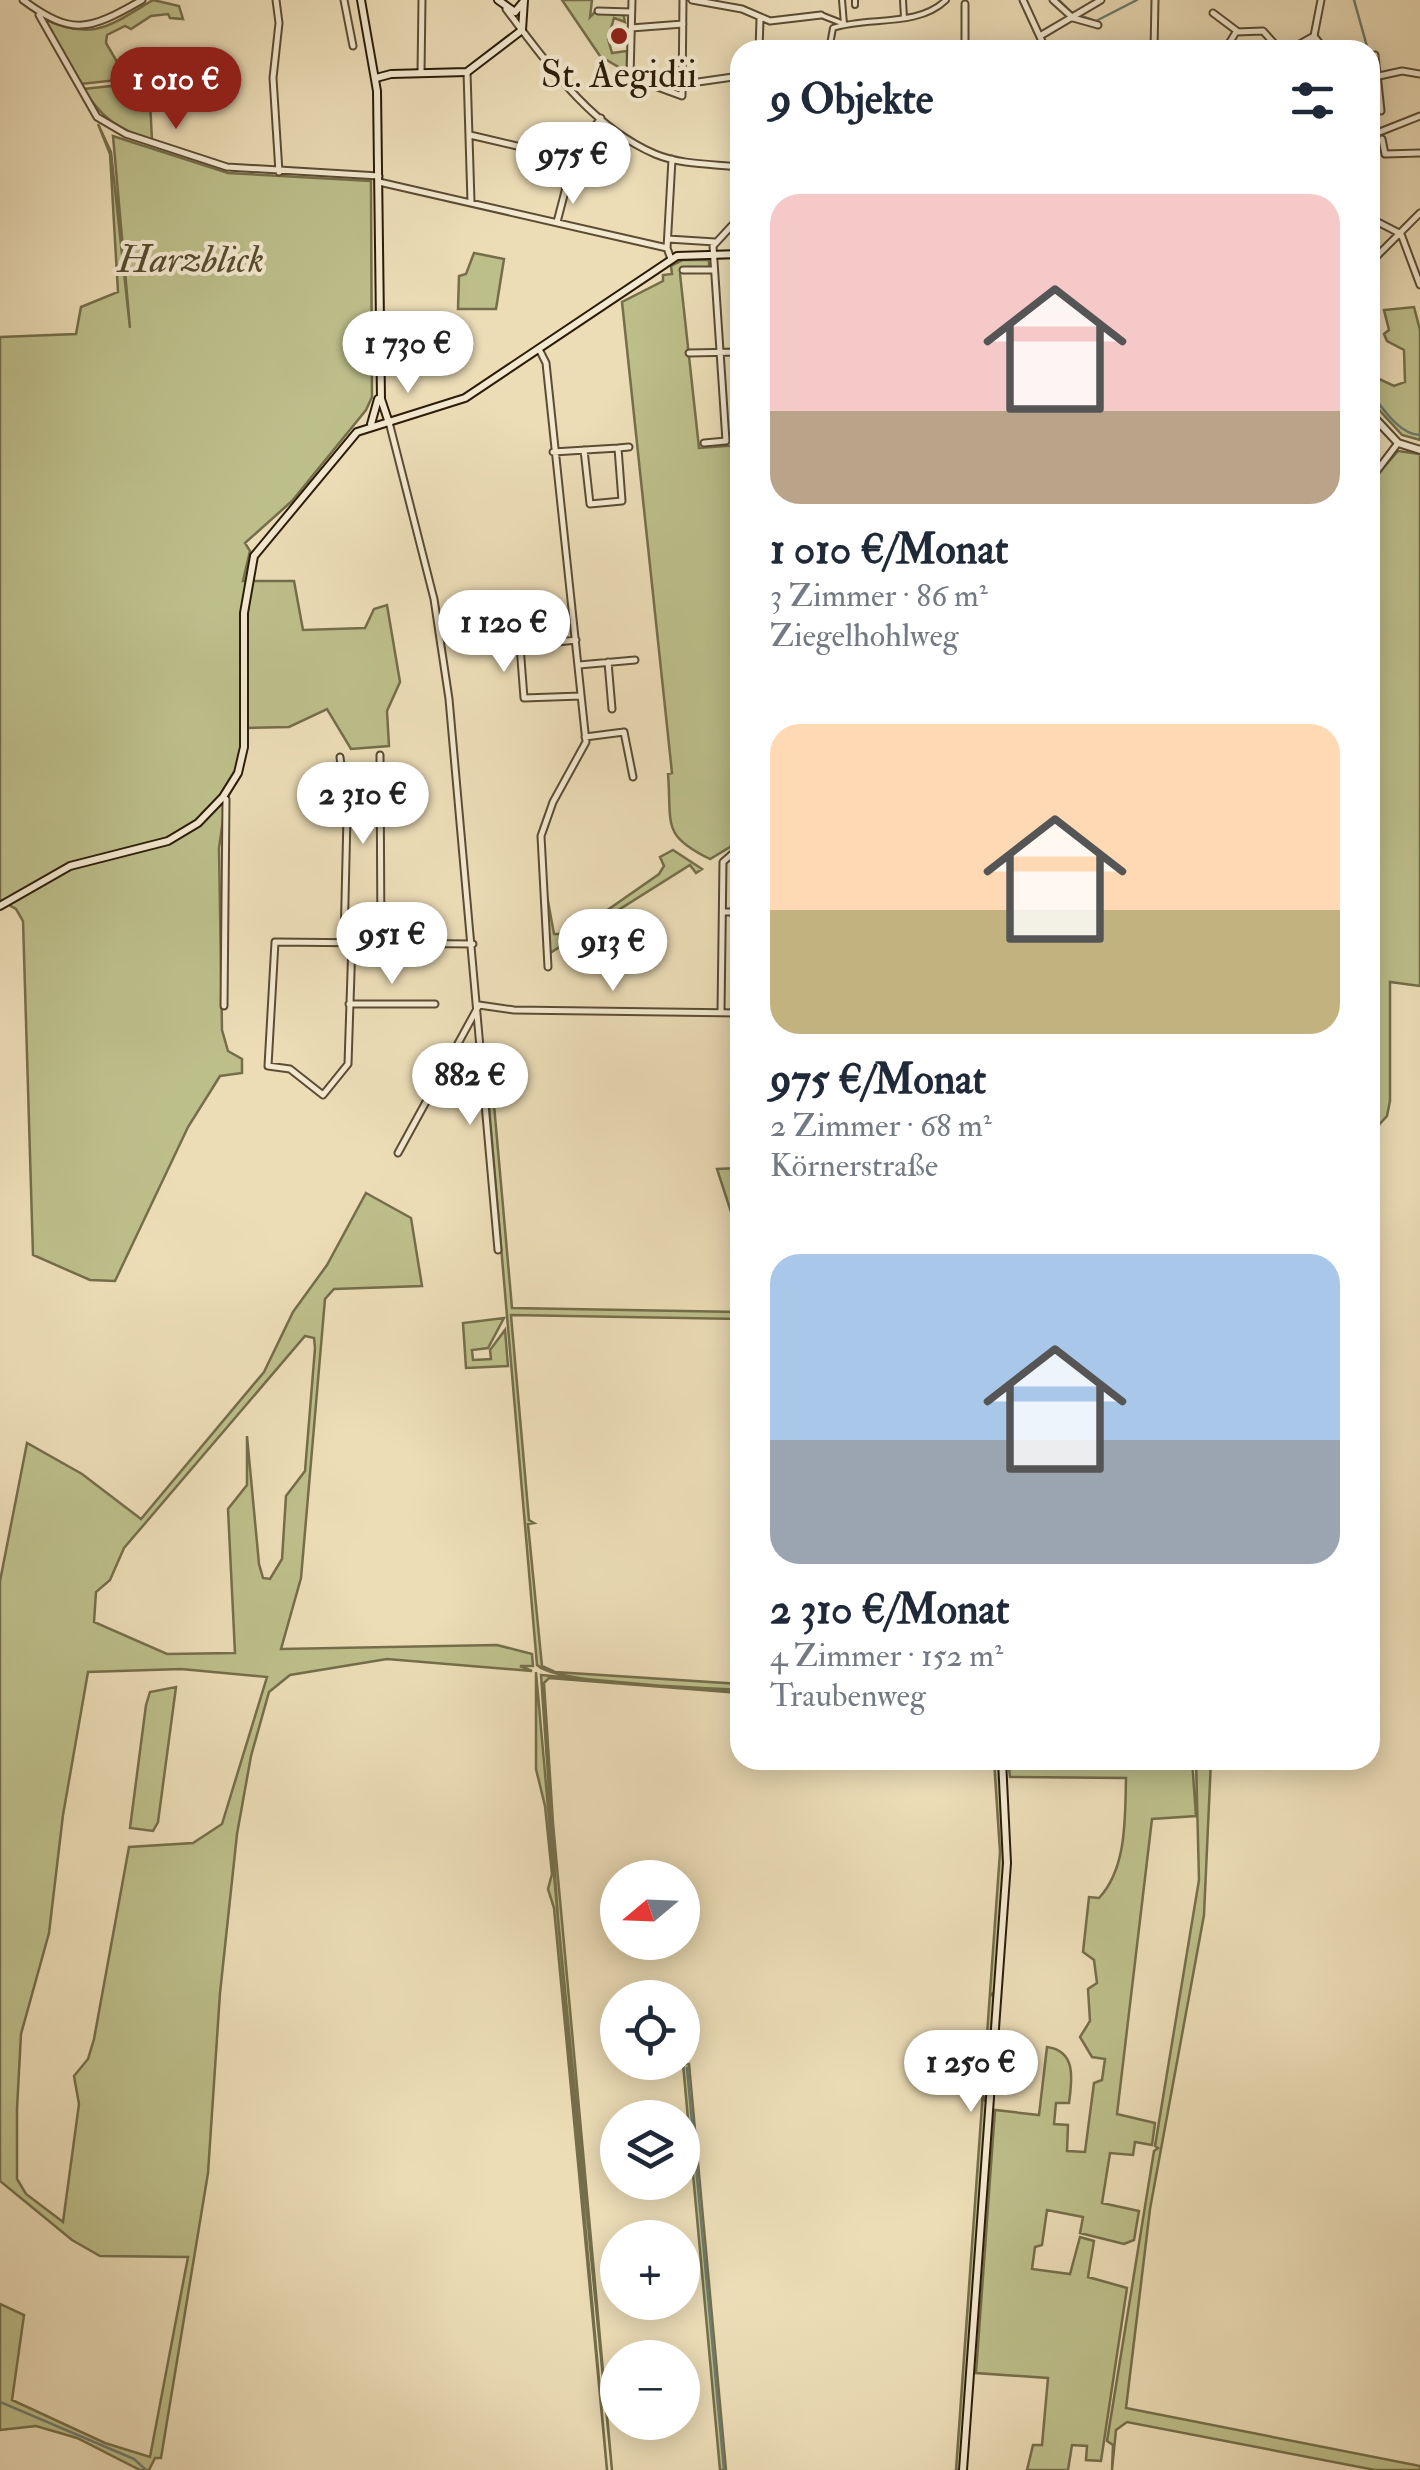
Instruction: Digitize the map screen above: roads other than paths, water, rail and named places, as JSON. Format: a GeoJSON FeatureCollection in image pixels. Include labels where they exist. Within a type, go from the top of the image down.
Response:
{"type":"FeatureCollection","features":[{"type":"Feature","properties":{"kind":"main road"},"geometry":{"type":"LineString","coordinates":[[361,0],[376,78],[381,393],[388,420]]}},
{"type":"Feature","properties":{"kind":"main road"},"geometry":{"type":"LineString","coordinates":[[498,0],[517,12],[524,0]]}},
{"type":"Feature","properties":{"kind":"main road"},"geometry":{"type":"LineString","coordinates":[[376,78],[467,72],[522,30],[524,0]]}},
{"type":"Feature","properties":{"kind":"main road"},"geometry":{"type":"LineString","coordinates":[[0,906],[64,868],[168,841],[198,823],[222,801],[244,752],[244,603],[254,556],[353,437],[370,424],[465,398],[671,259],[730,254]]}},
{"type":"Feature","properties":{"kind":"main road"},"geometry":{"type":"LineString","coordinates":[[370,424],[381,393]]}},
{"type":"Feature","properties":{"kind":"main road"},"geometry":{"type":"LineString","coordinates":[[1380,424],[1398,443],[1420,450]]}},
{"type":"Feature","properties":{"kind":"main road"},"geometry":{"type":"LineString","coordinates":[[963,2470],[1007,1856],[1003,1770]]}},
{"type":"Feature","properties":{"kind":"street"},"geometry":{"type":"LineString","coordinates":[[23,0],[38,15],[97,117],[126,134],[209,162],[379,179],[667,248]]}},
{"type":"Feature","properties":{"kind":"street"},"geometry":{"type":"LineString","coordinates":[[38,15],[64,26],[85,25],[142,0]]}},
{"type":"Feature","properties":{"kind":"street"},"geometry":{"type":"LineString","coordinates":[[276,0],[280,24],[273,78],[279,172]]}},
{"type":"Feature","properties":{"kind":"street"},"geometry":{"type":"LineString","coordinates":[[344,0],[353,46]]}},
{"type":"Feature","properties":{"kind":"street"},"geometry":{"type":"LineString","coordinates":[[422,0],[422,73]]}},
{"type":"Feature","properties":{"kind":"street"},"geometry":{"type":"LineString","coordinates":[[632,0],[630,77],[683,96],[683,0]]}},
{"type":"Feature","properties":{"kind":"street"},"geometry":{"type":"LineString","coordinates":[[692,0],[742,9],[760,19],[785,21],[821,15],[844,24]]}},
{"type":"Feature","properties":{"kind":"street"},"geometry":{"type":"LineString","coordinates":[[842,0],[844,24]]}},
{"type":"Feature","properties":{"kind":"street"},"geometry":{"type":"LineString","coordinates":[[904,18],[905,0]]}},
{"type":"Feature","properties":{"kind":"street"},"geometry":{"type":"LineString","coordinates":[[830,40],[833,28],[844,24],[904,18],[937,9],[946,0]]}},
{"type":"Feature","properties":{"kind":"street"},"geometry":{"type":"LineString","coordinates":[[1023,0],[1042,40]]}},
{"type":"Feature","properties":{"kind":"street"},"geometry":{"type":"LineString","coordinates":[[1053,0],[1076,17],[1098,25]]}},
{"type":"Feature","properties":{"kind":"street"},"geometry":{"type":"LineString","coordinates":[[1040,36],[1101,0]]}},
{"type":"Feature","properties":{"kind":"street"},"geometry":{"type":"LineString","coordinates":[[1154,40],[1155,0]]}},
{"type":"Feature","properties":{"kind":"street"},"geometry":{"type":"LineString","coordinates":[[1317,40],[1314,36],[1321,0]]}},
{"type":"Feature","properties":{"kind":"street"},"geometry":{"type":"LineString","coordinates":[[964,2],[965,40]]}},
{"type":"Feature","properties":{"kind":"street"},"geometry":{"type":"LineString","coordinates":[[506,8],[569,90],[638,145],[672,159],[730,166]]}},
{"type":"Feature","properties":{"kind":"street"},"geometry":{"type":"LineString","coordinates":[[598,11],[631,12]]}},
{"type":"Feature","properties":{"kind":"street"},"geometry":{"type":"LineString","coordinates":[[1213,12],[1237,31],[1263,31],[1271,40]]}},
{"type":"Feature","properties":{"kind":"street"},"geometry":{"type":"LineString","coordinates":[[759,40],[760,19]]}},
{"type":"Feature","properties":{"kind":"street"},"geometry":{"type":"LineString","coordinates":[[631,28],[683,24]]}},
{"type":"Feature","properties":{"kind":"street"},"geometry":{"type":"LineString","coordinates":[[1231,40],[1237,31]]}},
{"type":"Feature","properties":{"kind":"street"},"geometry":{"type":"LineString","coordinates":[[1307,40],[1314,36]]}},
{"type":"Feature","properties":{"kind":"street"},"geometry":{"type":"LineString","coordinates":[[1380,76],[1402,71],[1420,74]]}},
{"type":"Feature","properties":{"kind":"street"},"geometry":{"type":"LineString","coordinates":[[467,72],[471,202]]}},
{"type":"Feature","properties":{"kind":"street"},"geometry":{"type":"LineString","coordinates":[[684,84],[730,77]]}},
{"type":"Feature","properties":{"kind":"street"},"geometry":{"type":"LineString","coordinates":[[1380,94],[1381,111]]}},
{"type":"Feature","properties":{"kind":"street"},"geometry":{"type":"LineString","coordinates":[[1380,134],[1420,116]]}},
{"type":"Feature","properties":{"kind":"street"},"geometry":{"type":"LineString","coordinates":[[557,222],[572,159],[601,118]]}},
{"type":"Feature","properties":{"kind":"street"},"geometry":{"type":"LineString","coordinates":[[470,135],[572,159]]}},
{"type":"Feature","properties":{"kind":"street"},"geometry":{"type":"LineString","coordinates":[[1380,145],[1385,154],[1420,153]]}},
{"type":"Feature","properties":{"kind":"street"},"geometry":{"type":"LineString","coordinates":[[671,259],[667,248],[672,159]]}},
{"type":"Feature","properties":{"kind":"street"},"geometry":{"type":"LineString","coordinates":[[1380,254],[1420,213]]}},
{"type":"Feature","properties":{"kind":"street"},"geometry":{"type":"LineString","coordinates":[[1380,223],[1401,234],[1420,285]]}},
{"type":"Feature","properties":{"kind":"street"},"geometry":{"type":"LineString","coordinates":[[704,443],[726,441],[713,255],[715,242],[730,227]]}},
{"type":"Feature","properties":{"kind":"street"},"geometry":{"type":"LineString","coordinates":[[668,238],[715,242]]}},
{"type":"Feature","properties":{"kind":"street"},"geometry":{"type":"LineString","coordinates":[[683,270],[714,270]]}},
{"type":"Feature","properties":{"kind":"street"},"geometry":{"type":"LineString","coordinates":[[539,349],[546,363],[585,737],[582,752],[553,802],[542,836],[548,967]]}},
{"type":"Feature","properties":{"kind":"street"},"geometry":{"type":"LineString","coordinates":[[689,352],[730,352]]}},
{"type":"Feature","properties":{"kind":"street"},"geometry":{"type":"LineString","coordinates":[[388,420],[412,500],[437,617],[479,1004],[498,1250]]}},
{"type":"Feature","properties":{"kind":"street"},"geometry":{"type":"LineString","coordinates":[[1380,467],[1398,443]]}},
{"type":"Feature","properties":{"kind":"street"},"geometry":{"type":"LineString","coordinates":[[584,450],[593,505],[623,500],[618,448]]}},
{"type":"Feature","properties":{"kind":"street"},"geometry":{"type":"LineString","coordinates":[[554,452],[630,448]]}},
{"type":"Feature","properties":{"kind":"street"},"geometry":{"type":"LineString","coordinates":[[576,640],[520,646],[524,698],[582,696]]}},
{"type":"Feature","properties":{"kind":"street"},"geometry":{"type":"LineString","coordinates":[[579,664],[635,660]]}},
{"type":"Feature","properties":{"kind":"street"},"geometry":{"type":"LineString","coordinates":[[608,662],[612,709]]}},
{"type":"Feature","properties":{"kind":"street"},"geometry":{"type":"LineString","coordinates":[[585,737],[626,733],[633,777]]}},
{"type":"Feature","properties":{"kind":"street"},"geometry":{"type":"LineString","coordinates":[[380,755],[381,943]]}},
{"type":"Feature","properties":{"kind":"street"},"geometry":{"type":"LineString","coordinates":[[340,757],[347,817],[348,942],[350,1004],[348,1064],[324,1095],[290,1070],[268,1066],[274,943],[348,942],[473,944]]}},
{"type":"Feature","properties":{"kind":"street"},"geometry":{"type":"LineString","coordinates":[[222,801],[224,1006]]}},
{"type":"Feature","properties":{"kind":"street"},"geometry":{"type":"LineString","coordinates":[[721,1012],[723,862],[730,856]]}},
{"type":"Feature","properties":{"kind":"street"},"geometry":{"type":"LineString","coordinates":[[723,912],[730,912]]}},
{"type":"Feature","properties":{"kind":"street"},"geometry":{"type":"LineString","coordinates":[[350,1004],[435,1004]]}},
{"type":"Feature","properties":{"kind":"street"},"geometry":{"type":"LineString","coordinates":[[479,1004],[514,1010],[730,1012]]}},
{"type":"Feature","properties":{"kind":"street"},"geometry":{"type":"LineString","coordinates":[[398,1153],[479,1004]]}},
{"type":"Feature","properties":{"kind":"waterway"},"geometry":{"type":"LineString","coordinates":[[1059,0],[1072,13],[1096,21],[1137,0]]}},
{"type":"Feature","properties":{"kind":"waterway"},"geometry":{"type":"LineString","coordinates":[[1354,0],[1365,40]]}},
{"type":"Feature","properties":{"kind":"waterway"},"geometry":{"type":"LineString","coordinates":[[1380,404],[1398,425],[1420,435]]}},
{"type":"Feature","properties":{"kind":"waterway"},"geometry":{"type":"LineString","coordinates":[[688,2080],[724,2470]]}},
{"type":"Feature","properties":{"kind":"waterway"},"geometry":{"type":"LineString","coordinates":[[0,2402],[134,2459],[146,2470]]}},
{"type":"Feature","properties":{"kind":"place","name":"St. Aegidii"},"geometry":{"type":"Point","coordinates":[619,36]}},
{"type":"Feature","properties":{"kind":"park label","name":"Harzblick"},"geometry":{"type":"Point","coordinates":[191,260]}}]}
